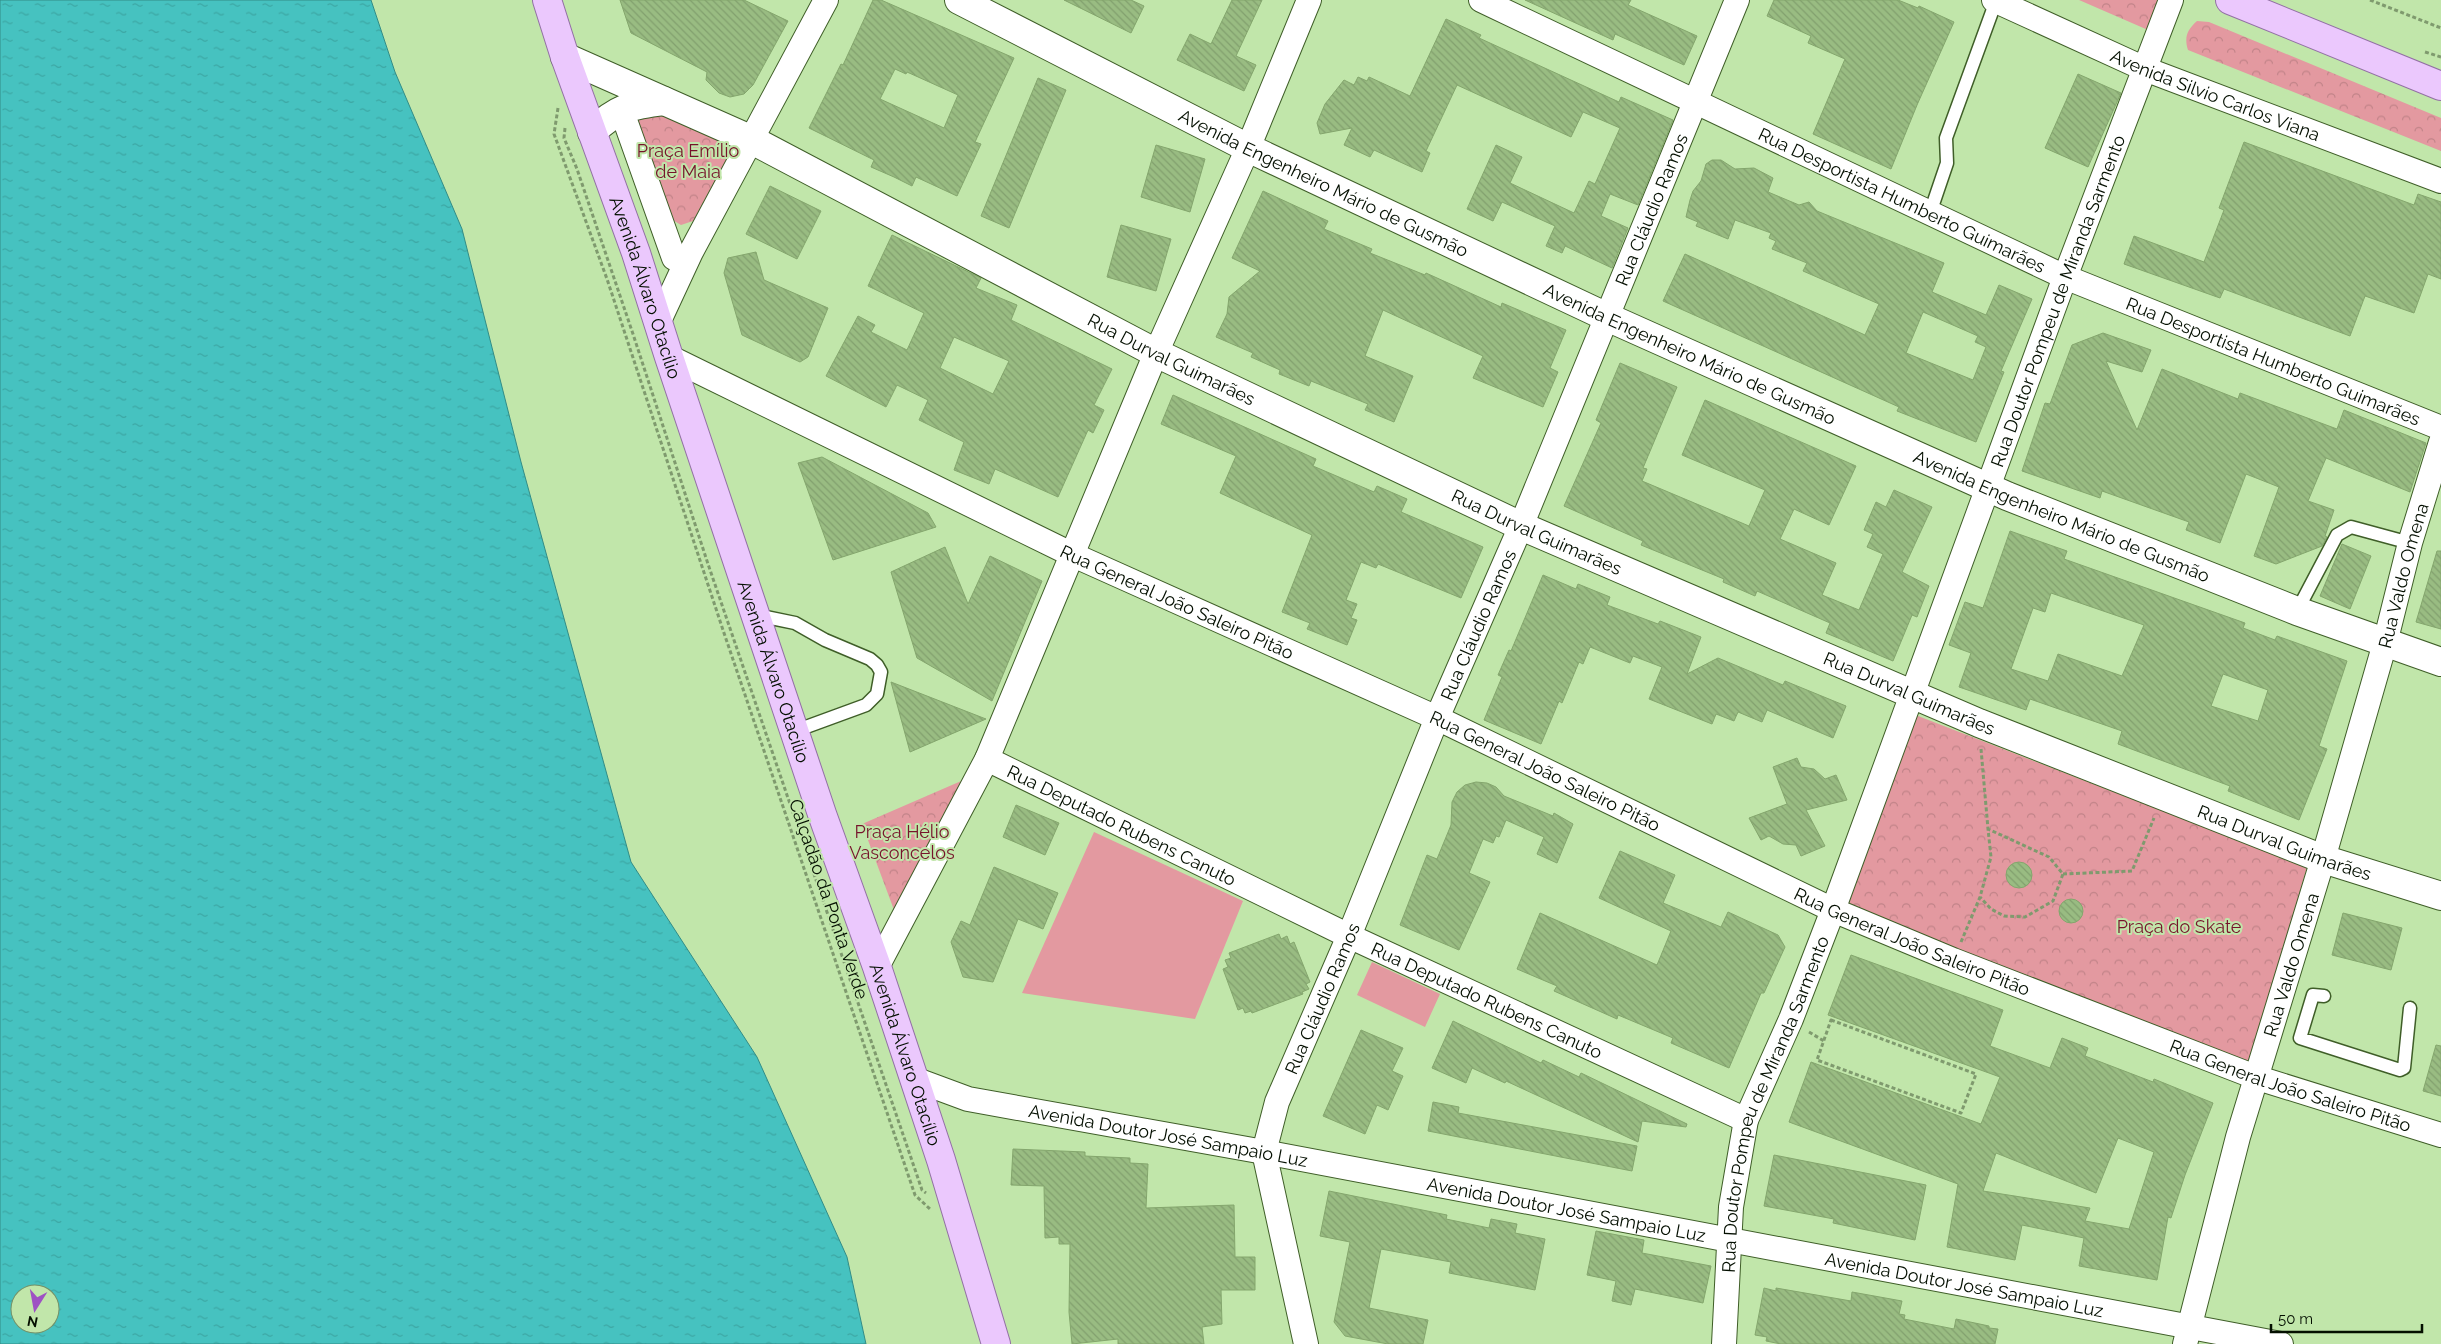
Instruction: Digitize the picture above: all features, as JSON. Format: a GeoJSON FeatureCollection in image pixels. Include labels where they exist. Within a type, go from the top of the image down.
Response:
{"type":"FeatureCollection","features":[{"type":"Feature","properties":{"kind":"main road","name":"Avenida Álvaro Otacílio"},"geometry":{"type":"LineString","coordinates":[[547,0],[565,57],[636,252],[669,357],[795,731],[877,967],[963,1232],[996,1344]]}},
{"type":"Feature","properties":{"kind":"main road"},"geometry":{"type":"LineString","coordinates":[[2230,0],[2441,86]]}},
{"type":"Feature","properties":{"kind":"street"},"geometry":{"type":"LineString","coordinates":[[658,323],[682,255],[750,140],[826,0]]}},
{"type":"Feature","properties":{"kind":"street","name":"Avenida Engenheiro Mário de Gusmão"},"geometry":{"type":"LineString","coordinates":[[959,0],[1248,148],[1607,317],[2072,523],[2297,611],[2441,662]]}},
{"type":"Feature","properties":{"kind":"street"},"geometry":{"type":"LineString","coordinates":[[877,967],[987,759],[1156,352],[1248,148],[1309,0]]}},
{"type":"Feature","properties":{"kind":"street","name":"Rua Desportista Humberto Guimarães"},"geometry":{"type":"LineString","coordinates":[[1481,0],[2065,278],[2441,428]]}},
{"type":"Feature","properties":{"kind":"street","name":"Rua Cláudio Ramos"},"geometry":{"type":"LineString","coordinates":[[1306,1344],[1264,1152],[1277,1102],[1349,936],[1437,718],[1522,526],[1737,0]]}},
{"type":"Feature","properties":{"kind":"street","name":"Avenida Silvio Carlos Viana"},"geometry":{"type":"LineString","coordinates":[[1995,0],[2145,69],[2441,181]]}},
{"type":"Feature","properties":{"kind":"street","name":"Rua Doutor Pompeu de Miranda Sarmento"},"geometry":{"type":"LineString","coordinates":[[1724,1344],[1731,1207],[1746,1120],[1791,1019],[1833,910],[2065,278],[2171,0]]}},
{"type":"Feature","properties":{"kind":"street","name":"Rua Durval Guimarães"},"geometry":{"type":"LineString","coordinates":[[565,57],[750,140],[1156,352],[1522,526],[1912,696],[1979,723],[2323,859],[2441,896]]}},
{"type":"Feature","properties":{"kind":"street"},"geometry":{"type":"LineString","coordinates":[[592,132],[608,116],[620,109],[636,104],[664,101]]}},
{"type":"Feature","properties":{"kind":"street","name":"Avenida Álvaro Otacílio"},"geometry":{"type":"LineString","coordinates":[[620,109],[682,255]]}},
{"type":"Feature","properties":{"kind":"street"},"geometry":{"type":"LineString","coordinates":[[636,252],[682,255]]}},
{"type":"Feature","properties":{"kind":"street","name":"Rua General João Saleiro Pitão"},"geometry":{"type":"LineString","coordinates":[[669,357],[1071,554],[1437,718],[1833,910],[1953,960],[2258,1078],[2441,1135]]}},
{"type":"Feature","properties":{"kind":"street","name":"Rua Valdo Omena"},"geometry":{"type":"LineString","coordinates":[[2187,1335],[2238,1137],[2258,1078],[2323,859],[2385,643],[2410,543],[2441,442]]}},
{"type":"Feature","properties":{"kind":"street","name":"Rua Deputado Rubens Canuto"},"geometry":{"type":"LineString","coordinates":[[987,759],[1349,936],[1746,1120]]}},
{"type":"Feature","properties":{"kind":"street","name":"Avenida Doutor José Sampaio Luz"},"geometry":{"type":"LineString","coordinates":[[914,1079],[968,1099],[1264,1152],[1730,1240],[2187,1335],[2281,1344]]}},
{"type":"Feature","properties":{"kind":"lane"},"geometry":{"type":"LineString","coordinates":[[1930,213],[1947,163],[1946,138],[1995,0]]}},
{"type":"Feature","properties":{"kind":"lane"},"geometry":{"type":"LineString","coordinates":[[2297,611],[2337,535],[2342,530],[2351,527],[2410,543]]}},
{"type":"Feature","properties":{"kind":"lane"},"geometry":{"type":"LineString","coordinates":[[756,615],[795,624],[825,640],[870,659],[881,672],[877,694],[866,705],[795,731]]}},
{"type":"Feature","properties":{"kind":"lane"},"geometry":{"type":"LineString","coordinates":[[2324,996],[2313,995],[2300,1038],[2400,1070],[2404,1068],[2407,1058],[2410,1008]]}},
{"type":"Feature","properties":{"kind":"path"},"geometry":{"type":"LineString","coordinates":[[2370,0],[2441,28]]}},
{"type":"Feature","properties":{"kind":"path","name":"Calçadão da Ponta Verde"},"geometry":{"type":"LineString","coordinates":[[558,107],[554,134],[607,279],[724,633],[915,1194],[933,1212]]}},
{"type":"Feature","properties":{"kind":"path"},"geometry":{"type":"LineString","coordinates":[[1953,960],[1980,897],[1991,856],[1979,723]]}},
{"type":"Feature","properties":{"kind":"path"},"geometry":{"type":"LineString","coordinates":[[2062,874],[2132,871],[2162,796]]}},
{"type":"Feature","properties":{"kind":"path"},"geometry":{"type":"LineString","coordinates":[[1988,829],[2049,857],[2062,874]]}},
{"type":"Feature","properties":{"kind":"path"},"geometry":{"type":"LineString","coordinates":[[1980,897],[1992,909],[2004,916],[2025,917],[2052,901],[2062,874]]}},
{"type":"Feature","properties":{"kind":"path"},"geometry":{"type":"LineString","coordinates":[[1831,1020],[1976,1074],[1962,1112],[1817,1060],[1831,1020]]}},
{"type":"Feature","properties":{"kind":"green space"},"geometry":{"type":"Polygon","coordinates":[[[2079,0],[2161,0],[2148,30],[2079,0]]]}},
{"type":"Feature","properties":{"kind":"green space"},"geometry":{"type":"Polygon","coordinates":[[[2197,21],[2209,22],[2441,118],[2441,151],[2188,50],[2187,34],[2197,21]]]}},
{"type":"Feature","properties":{"kind":"green space","name":"Praça Emílio de Maia"},"geometry":{"type":"Polygon","coordinates":[[[651,104],[727,141],[730,155],[693,221],[681,225],[671,219],[637,121],[641,110],[651,104]]]}},
{"type":"Feature","properties":{"kind":"green space","name":"Praça do Skate"},"geometry":{"type":"Polygon","coordinates":[[[1913,714],[2307,867],[2250,1064],[1842,903],[1913,714]]]}},
{"type":"Feature","properties":{"kind":"green space","name":"Praça Hélio Vasconcelos"},"geometry":{"type":"Polygon","coordinates":[[[975,775],[897,918],[862,824],[975,775]]]}},
{"type":"Feature","properties":{"kind":"green space"},"geometry":{"type":"Polygon","coordinates":[[[1094,832],[1243,901],[1195,1019],[1022,993],[1094,832]]]}},
{"type":"Feature","properties":{"kind":"green space"},"geometry":{"type":"Polygon","coordinates":[[[1372,962],[1440,994],[1425,1027],[1357,995],[1372,962]]]}},
{"type":"Feature","properties":{"kind":"water"},"geometry":{"type":"Polygon","coordinates":[[[0,0],[371,0],[395,72],[462,229],[521,462],[631,862],[757,1057],[847,1257],[866,1344],[0,1344],[0,0]]]}},
{"type":"Feature","properties":{"kind":"building"},"geometry":{"type":"Polygon","coordinates":[[[620,0],[744,0],[788,21],[753,85],[744,94],[730,97],[719,93],[706,80],[707,72],[631,33],[620,0]]]}},
{"type":"Feature","properties":{"kind":"building"},"geometry":{"type":"Polygon","coordinates":[[[873,0],[881,0],[1014,58],[975,142],[981,144],[957,196],[916,177],[912,186],[871,167],[874,160],[809,128],[841,64],[843,65],[873,0]],[[895,69],[880,99],[944,128],[958,95],[907,72],[906,74],[895,69]]]}},
{"type":"Feature","properties":{"kind":"building"},"geometry":{"type":"Polygon","coordinates":[[[1064,0],[1131,0],[1144,6],[1131,33],[1064,0]]]}},
{"type":"Feature","properties":{"kind":"building"},"geometry":{"type":"Polygon","coordinates":[[[1232,0],[1262,0],[1236,56],[1256,65],[1244,91],[1177,60],[1190,34],[1211,44],[1232,0]]]}},
{"type":"Feature","properties":{"kind":"building"},"geometry":{"type":"Polygon","coordinates":[[[1525,0],[1631,0],[1628,5],[1697,36],[1684,65],[1615,34],[1613,40],[1525,0]]]}},
{"type":"Feature","properties":{"kind":"building"},"geometry":{"type":"Polygon","coordinates":[[[1774,0],[1898,0],[1918,8],[1919,6],[1954,22],[1891,169],[1813,134],[1845,59],[1808,43],[1811,36],[1767,16],[1774,0]]]}},
{"type":"Feature","properties":{"kind":"building"},"geometry":{"type":"Polygon","coordinates":[[[1446,19],[1481,35],[1479,38],[1619,102],[1621,97],[1673,120],[1638,205],[1610,194],[1601,216],[1628,228],[1612,268],[1565,246],[1562,253],[1546,246],[1555,226],[1502,202],[1493,221],[1467,209],[1496,145],[1522,157],[1510,183],[1574,213],[1589,181],[1595,184],[1620,128],[1583,112],[1571,137],[1457,85],[1426,151],[1430,153],[1422,172],[1374,150],[1370,157],[1344,145],[1352,128],[1320,134],[1317,123],[1325,104],[1344,80],[1354,85],[1358,77],[1367,81],[1369,77],[1410,96],[1446,19]]]}},
{"type":"Feature","properties":{"kind":"building"},"geometry":{"type":"Polygon","coordinates":[[[2078,74],[2121,93],[2088,167],[2045,148],[2078,74]]]}},
{"type":"Feature","properties":{"kind":"building"},"geometry":{"type":"Polygon","coordinates":[[[1038,78],[1066,90],[1009,228],[981,216],[1038,78]]]}},
{"type":"Feature","properties":{"kind":"building"},"geometry":{"type":"Polygon","coordinates":[[[2244,142],[2414,205],[2418,194],[2441,202],[2441,279],[2428,274],[2414,313],[2365,296],[2350,336],[2224,289],[2220,298],[2124,264],[2134,236],[2204,262],[2224,210],[2219,208],[2244,142]]]}},
{"type":"Feature","properties":{"kind":"building"},"geometry":{"type":"Polygon","coordinates":[[[1156,145],[1205,159],[1190,212],[1141,197],[1156,145]]]}},
{"type":"Feature","properties":{"kind":"building"},"geometry":{"type":"Polygon","coordinates":[[[1712,160],[1721,160],[1735,169],[1754,168],[1773,178],[1768,192],[1799,205],[1809,202],[1817,211],[1944,263],[1932,292],[1986,315],[1999,285],[2032,299],[2001,371],[2004,372],[1976,442],[1897,411],[1899,407],[1663,301],[1685,254],[1865,335],[1879,304],[1803,271],[1807,263],[1772,249],[1776,241],[1769,238],[1771,233],[1735,220],[1728,239],[1696,226],[1698,222],[1686,217],[1693,191],[1701,181],[1706,164],[1712,160]],[[1923,312],[1906,353],[1973,380],[1986,347],[1975,342],[1978,336],[1923,312]]]}},
{"type":"Feature","properties":{"kind":"building"},"geometry":{"type":"Polygon","coordinates":[[[770,186],[821,211],[797,259],[746,234],[770,186]]]}},
{"type":"Feature","properties":{"kind":"building"},"geometry":{"type":"Polygon","coordinates":[[[1263,191],[1328,221],[1324,229],[1372,249],[1370,253],[1425,275],[1426,273],[1501,307],[1502,303],[1566,330],[1550,368],[1558,372],[1543,407],[1473,378],[1483,356],[1383,310],[1365,356],[1413,376],[1394,422],[1365,410],[1368,404],[1311,381],[1309,386],[1279,374],[1280,370],[1251,357],[1253,353],[1216,337],[1227,314],[1229,297],[1260,271],[1232,258],[1263,191]]]}},
{"type":"Feature","properties":{"kind":"building"},"geometry":{"type":"Polygon","coordinates":[[[1121,225],[1171,239],[1156,291],[1107,277],[1121,225]]]}},
{"type":"Feature","properties":{"kind":"building"},"geometry":{"type":"Polygon","coordinates":[[[892,235],[981,278],[976,288],[1017,305],[1011,320],[1112,369],[1094,405],[1104,410],[1093,433],[1088,430],[1058,497],[995,469],[989,484],[954,470],[964,442],[919,420],[928,400],[897,385],[886,407],[826,376],[858,316],[875,325],[871,332],[907,350],[924,313],[868,286],[892,235]],[[954,337],[940,368],[993,394],[1009,361],[954,337]]]}},
{"type":"Feature","properties":{"kind":"building"},"geometry":{"type":"Polygon","coordinates":[[[756,252],[764,280],[828,308],[808,357],[800,362],[742,335],[724,273],[728,258],[756,252]]]}},
{"type":"Feature","properties":{"kind":"building"},"geometry":{"type":"Polygon","coordinates":[[[2103,333],[2151,350],[2142,372],[2106,361],[2137,430],[2162,369],[2238,399],[2240,393],[2337,429],[2344,410],[2426,443],[2410,492],[2326,458],[2308,501],[2334,510],[2325,536],[2327,537],[2322,546],[2276,564],[2254,556],[2279,487],[2246,474],[2220,543],[2186,530],[2189,522],[2102,491],[2100,498],[2022,471],[2045,403],[2050,404],[2072,345],[2103,333]]]}},
{"type":"Feature","properties":{"kind":"building"},"geometry":{"type":"Polygon","coordinates":[[[1620,363],[1677,387],[1643,468],[1647,469],[1642,481],[1749,526],[1765,490],[1682,455],[1705,400],[1856,466],[1829,525],[1794,509],[1780,539],[1836,563],[1822,595],[1859,610],[1883,554],[1867,547],[1873,534],[1864,530],[1876,502],[1886,507],[1894,490],[1932,507],[1902,572],[1929,586],[1917,617],[1912,615],[1893,661],[1826,633],[1830,623],[1757,591],[1755,596],[1723,582],[1724,579],[1641,545],[1643,541],[1564,506],[1601,423],[1596,420],[1620,363]]]}},
{"type":"Feature","properties":{"kind":"building"},"geometry":{"type":"Polygon","coordinates":[[[1173,395],[1316,459],[1313,466],[1374,492],[1377,486],[1407,499],[1401,512],[1483,547],[1461,598],[1378,564],[1376,568],[1361,562],[1346,600],[1357,604],[1351,618],[1357,620],[1347,645],[1307,629],[1310,623],[1282,612],[1312,535],[1220,493],[1236,456],[1161,424],[1173,395]]]}},
{"type":"Feature","properties":{"kind":"building"},"geometry":{"type":"Polygon","coordinates":[[[822,457],[928,513],[936,527],[833,560],[798,463],[822,457]]]}},
{"type":"Feature","properties":{"kind":"building"},"geometry":{"type":"Polygon","coordinates":[[[2010,531],[2067,551],[2064,559],[2245,623],[2243,628],[2275,640],[2277,636],[2347,661],[2319,746],[2327,749],[2299,820],[2228,791],[2230,786],[2118,744],[2122,731],[2030,699],[2026,710],[1959,687],[1971,653],[1949,645],[1965,602],[1983,608],[2010,531]],[[2051,593],[2045,612],[2033,608],[2011,669],[2048,681],[2058,654],[2122,676],[2144,625],[2051,593]],[[2223,674],[2211,706],[2258,721],[2268,690],[2223,674]]]}},
{"type":"Feature","properties":{"kind":"building"},"geometry":{"type":"Polygon","coordinates":[[[2342,544],[2371,556],[2350,609],[2320,596],[2342,544]]]}},
{"type":"Feature","properties":{"kind":"building"},"geometry":{"type":"Polygon","coordinates":[[[945,547],[968,604],[990,556],[1042,581],[992,701],[917,658],[891,572],[945,547]]]}},
{"type":"Feature","properties":{"kind":"building"},"geometry":{"type":"Polygon","coordinates":[[[2437,551],[2441,551],[2441,629],[2416,622],[2437,551]]]}},
{"type":"Feature","properties":{"kind":"building"},"geometry":{"type":"Polygon","coordinates":[[[1543,575],[1576,589],[1578,584],[1610,597],[1607,605],[1658,624],[1660,621],[1701,637],[1687,674],[1718,658],[1783,685],[1785,681],[1846,706],[1833,738],[1767,710],[1762,722],[1738,712],[1734,721],[1716,714],[1712,724],[1649,699],[1662,667],[1633,656],[1630,663],[1590,647],[1583,664],[1579,662],[1562,703],[1559,701],[1541,744],[1484,720],[1502,677],[1498,675],[1509,650],[1511,651],[1543,575]]]}},
{"type":"Feature","properties":{"kind":"building"},"geometry":{"type":"Polygon","coordinates":[[[891,682],[986,719],[910,752],[891,682]]]}},
{"type":"Feature","properties":{"kind":"building"},"geometry":{"type":"Polygon","coordinates":[[[1797,758],[1801,767],[1814,769],[1825,779],[1836,775],[1847,800],[1806,810],[1825,846],[1801,856],[1796,845],[1783,844],[1769,836],[1761,840],[1749,818],[1787,804],[1773,767],[1797,758]]]}},
{"type":"Feature","properties":{"kind":"building"},"geometry":{"type":"Polygon","coordinates":[[[1476,782],[1487,783],[1496,787],[1504,796],[1553,816],[1554,813],[1573,824],[1557,863],[1537,854],[1544,837],[1506,820],[1499,837],[1496,836],[1493,843],[1483,839],[1469,873],[1490,882],[1459,950],[1400,925],[1427,855],[1437,859],[1451,825],[1452,802],[1457,792],[1465,785],[1476,782]]]}},
{"type":"Feature","properties":{"kind":"building"},"geometry":{"type":"Polygon","coordinates":[[[1016,805],[1059,823],[1045,855],[1003,837],[1016,805]]]}},
{"type":"Feature","properties":{"kind":"building"},"geometry":{"type":"Polygon","coordinates":[[[1620,851],[1675,875],[1663,903],[1721,927],[1728,912],[1778,935],[1785,947],[1764,993],[1761,993],[1729,1068],[1671,1043],[1673,1038],[1618,1015],[1617,1019],[1554,991],[1557,986],[1517,969],[1540,913],[1657,965],[1671,931],[1599,898],[1620,851]]]}},
{"type":"Feature","properties":{"kind":"building"},"geometry":{"type":"Polygon","coordinates":[[[2019,862],[2028,866],[2032,875],[2028,884],[2019,888],[2010,884],[2006,875],[2010,866],[2019,862]]]}},
{"type":"Feature","properties":{"kind":"building"},"geometry":{"type":"Polygon","coordinates":[[[994,867],[1058,893],[1043,929],[1018,919],[993,982],[963,977],[951,942],[961,921],[970,925],[994,867]]]}},
{"type":"Feature","properties":{"kind":"building"},"geometry":{"type":"Polygon","coordinates":[[[2071,899],[2080,902],[2083,911],[2080,920],[2071,923],[2062,920],[2059,911],[2062,902],[2071,899]]]}},
{"type":"Feature","properties":{"kind":"building"},"geometry":{"type":"Polygon","coordinates":[[[2343,913],[2402,928],[2391,970],[2332,955],[2343,913]]]}},
{"type":"Feature","properties":{"kind":"building"},"geometry":{"type":"Polygon","coordinates":[[[1279,934],[1281,939],[1287,936],[1290,944],[1294,942],[1310,982],[1306,984],[1309,989],[1302,992],[1303,994],[1252,1013],[1251,1011],[1245,1013],[1243,1008],[1238,1010],[1223,969],[1228,967],[1225,960],[1231,958],[1229,953],[1279,934]]]}},
{"type":"Feature","properties":{"kind":"building"},"geometry":{"type":"Polygon","coordinates":[[[1851,955],[2003,1010],[1990,1046],[2050,1068],[2062,1038],[2088,1048],[2085,1056],[2153,1082],[2154,1079],[2213,1103],[2185,1175],[2171,1218],[2168,1217],[2157,1280],[2079,1266],[2084,1238],[2022,1225],[2015,1260],[1947,1247],[1958,1184],[1789,1122],[1811,1062],[1981,1124],[2000,1077],[1828,1015],[1851,955]],[[2118,1138],[2096,1193],[1996,1153],[1983,1191],[2090,1208],[2085,1221],[2129,1229],[2154,1152],[2118,1138]]]}},
{"type":"Feature","properties":{"kind":"building"},"geometry":{"type":"Polygon","coordinates":[[[1453,1021],[1541,1063],[1543,1060],[1579,1077],[1581,1073],[1687,1124],[1686,1127],[1642,1121],[1638,1142],[1506,1081],[1505,1083],[1472,1068],[1466,1083],[1432,1068],[1453,1021]]]}},
{"type":"Feature","properties":{"kind":"building"},"geometry":{"type":"Polygon","coordinates":[[[1361,1030],[1403,1048],[1392,1071],[1403,1076],[1388,1110],[1377,1105],[1365,1134],[1323,1116],[1361,1030]]]}},
{"type":"Feature","properties":{"kind":"building"},"geometry":{"type":"Polygon","coordinates":[[[2436,1045],[2441,1046],[2441,1096],[2423,1091],[2436,1045]]]}},
{"type":"Feature","properties":{"kind":"building"},"geometry":{"type":"Polygon","coordinates":[[[1433,1102],[1459,1107],[1458,1113],[1637,1146],[1632,1171],[1428,1131],[1433,1102]]]}},
{"type":"Feature","properties":{"kind":"building"},"geometry":{"type":"Polygon","coordinates":[[[1013,1149],[1085,1152],[1085,1156],[1130,1158],[1130,1163],[1148,1164],[1146,1208],[1234,1205],[1235,1257],[1255,1257],[1255,1290],[1221,1290],[1222,1324],[1202,1327],[1204,1344],[1118,1344],[1118,1339],[1072,1344],[1069,1312],[1070,1244],[1059,1244],[1059,1237],[1045,1238],[1044,1186],[1011,1185],[1013,1149]]]}},
{"type":"Feature","properties":{"kind":"building"},"geometry":{"type":"Polygon","coordinates":[[[1774,1155],[1926,1185],[1915,1240],[1833,1223],[1834,1219],[1764,1206],[1774,1155]]]}},
{"type":"Feature","properties":{"kind":"building"},"geometry":{"type":"Polygon","coordinates":[[[1329,1191],[1447,1215],[1446,1219],[1489,1228],[1491,1219],[1517,1224],[1515,1233],[1545,1239],[1535,1290],[1449,1273],[1451,1262],[1381,1249],[1369,1308],[1428,1320],[1423,1344],[1388,1344],[1345,1336],[1334,1322],[1350,1242],[1320,1236],[1329,1191]]]}},
{"type":"Feature","properties":{"kind":"building"},"geometry":{"type":"Polygon","coordinates":[[[1596,1231],[1644,1240],[1642,1253],[1711,1266],[1703,1303],[1635,1289],[1631,1305],[1612,1301],[1616,1281],[1587,1275],[1596,1231]]]}},
{"type":"Feature","properties":{"kind":"building"},"geometry":{"type":"Polygon","coordinates":[[[1764,1288],[1776,1291],[1776,1288],[1851,1301],[1852,1292],[1902,1301],[1899,1314],[1905,1315],[1904,1319],[1954,1329],[1956,1319],[1989,1326],[1989,1328],[1998,1329],[1995,1344],[1781,1344],[1766,1341],[1767,1337],[1755,1335],[1764,1288]]]}}]}
